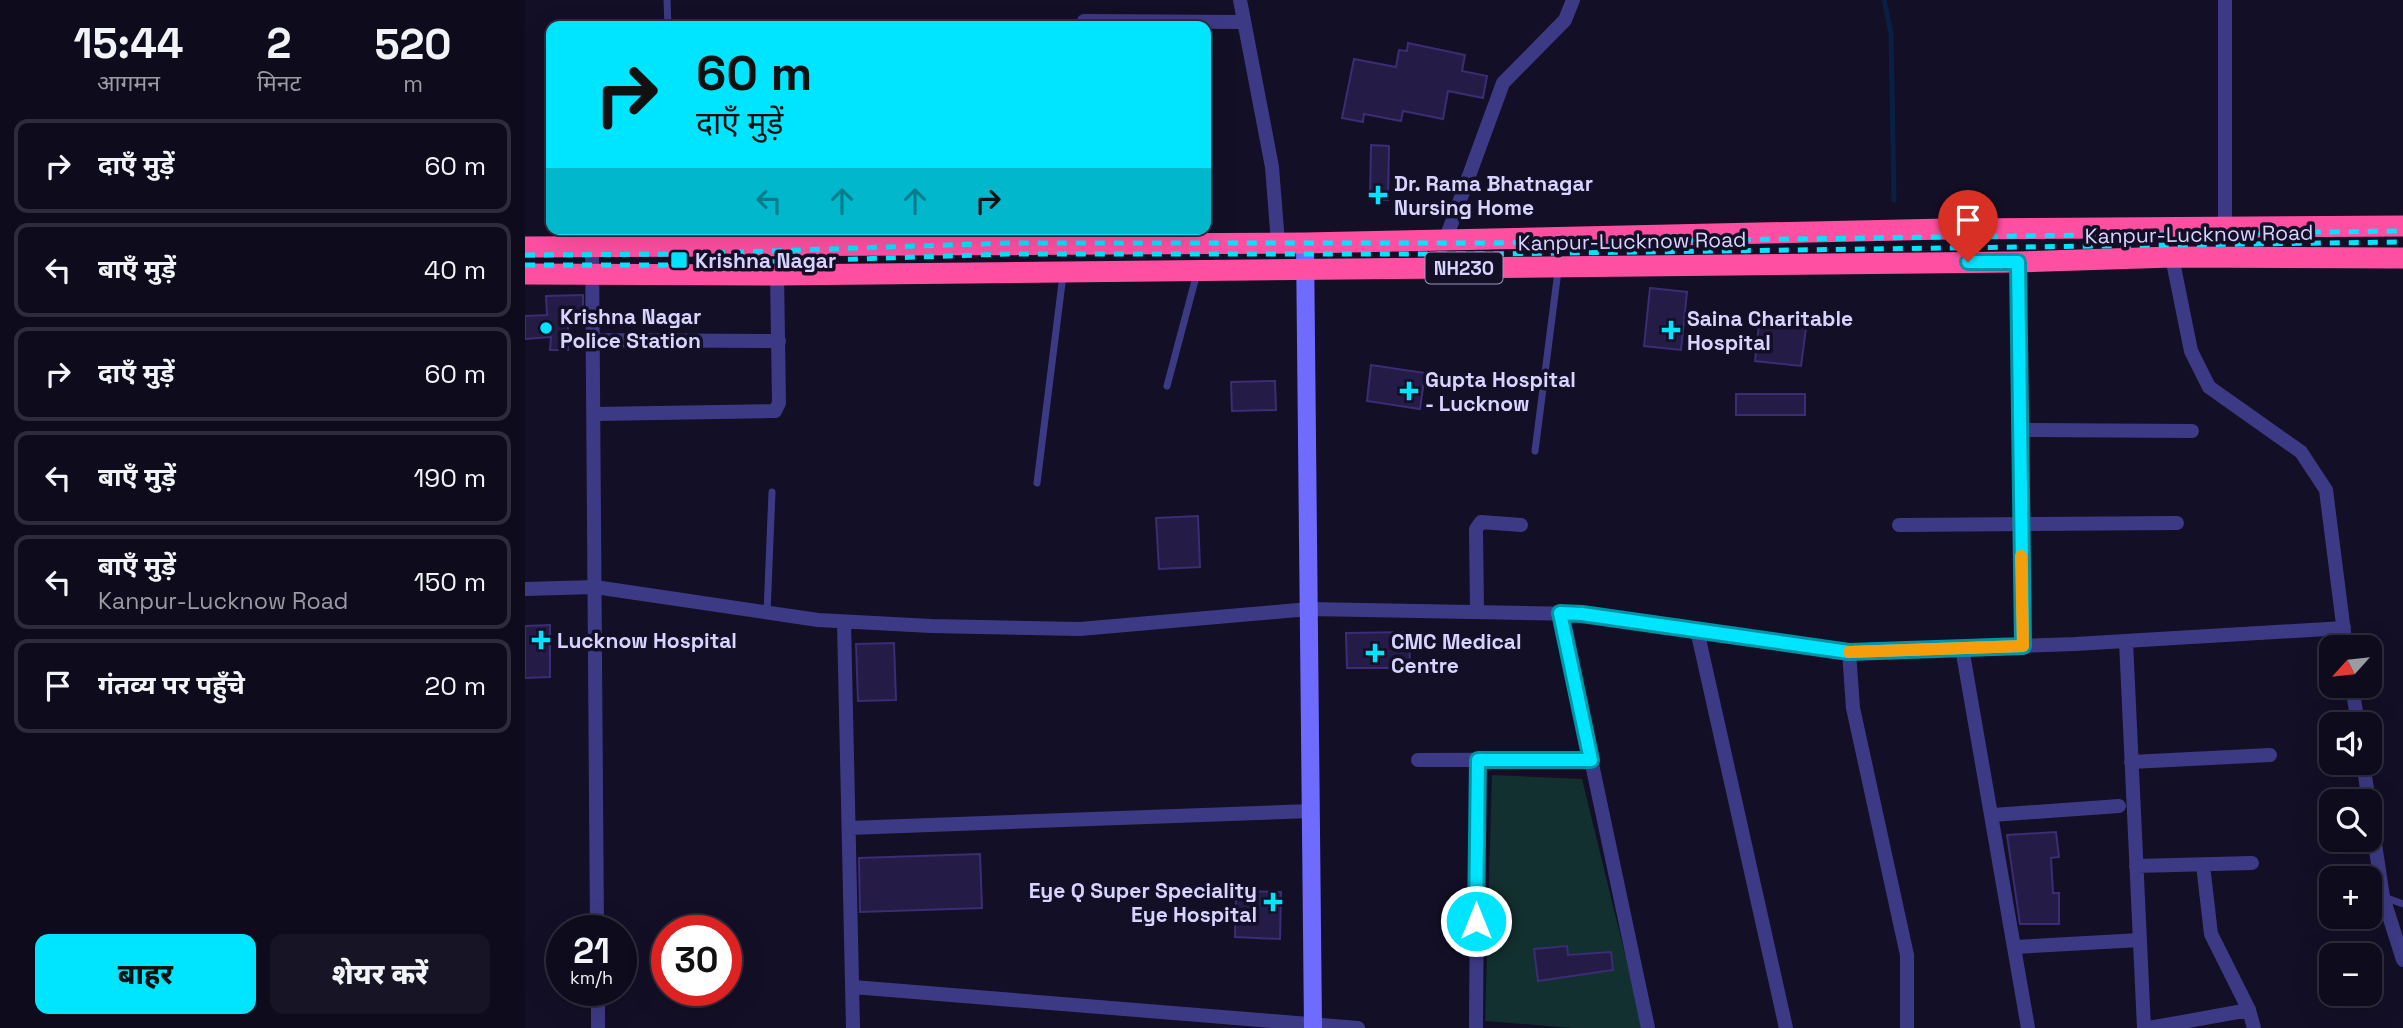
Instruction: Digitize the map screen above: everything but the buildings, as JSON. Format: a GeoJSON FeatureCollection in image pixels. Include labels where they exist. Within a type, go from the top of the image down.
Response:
{"type":"FeatureCollection","features":[{"type":"Feature","properties":{"kind":"highway","name":"Kanpur-Lucknow Road"},"geometry":{"type":"LineString","coordinates":[[525,247],[592,247],[676,242],[1305,243],[1946,229],[2403,226]]}},
{"type":"Feature","properties":{"kind":"highway","name":"Kanpur-Lucknow Road"},"geometry":{"type":"LineString","coordinates":[[525,274],[777,275],[2018,262],[2172,257],[2403,258]]}},
{"type":"Feature","properties":{"kind":"street"},"geometry":{"type":"LineString","coordinates":[[1240,0],[1272,167],[1278,243]]}},
{"type":"Feature","properties":{"kind":"street"},"geometry":{"type":"LineString","coordinates":[[1445,241],[1503,83],[1565,20],[1573,0]]}},
{"type":"Feature","properties":{"kind":"street"},"geometry":{"type":"LineString","coordinates":[[2225,0],[2225,229]]}},
{"type":"Feature","properties":{"kind":"street"},"geometry":{"type":"LineString","coordinates":[[1211,22],[1243,22]]}},
{"type":"Feature","properties":{"kind":"street"},"geometry":{"type":"LineString","coordinates":[[1305,243],[1313,1026]]}},
{"type":"Feature","properties":{"kind":"street"},"geometry":{"type":"LineString","coordinates":[[592,247],[595,340],[597,915]]}},
{"type":"Feature","properties":{"kind":"street"},"geometry":{"type":"LineString","coordinates":[[2172,257],[2191,351],[2209,387],[2301,452],[2326,490],[2345,635]]}},
{"type":"Feature","properties":{"kind":"street"},"geometry":{"type":"LineString","coordinates":[[2018,262],[2023,646]]}},
{"type":"Feature","properties":{"kind":"street"},"geometry":{"type":"LineString","coordinates":[[595,414],[775,411],[779,403],[777,275]]}},
{"type":"Feature","properties":{"kind":"street"},"geometry":{"type":"LineString","coordinates":[[595,340],[779,341]]}},
{"type":"Feature","properties":{"kind":"street"},"geometry":{"type":"LineString","coordinates":[[2020,430],[2192,431]]}},
{"type":"Feature","properties":{"kind":"street"},"geometry":{"type":"LineString","coordinates":[[1477,612],[1476,529],[1481,522],[1521,526]]}},
{"type":"Feature","properties":{"kind":"street"},"geometry":{"type":"LineString","coordinates":[[1899,525],[2177,523]]}},
{"type":"Feature","properties":{"kind":"street"},"geometry":{"type":"LineString","coordinates":[[525,589],[595,587],[844,622],[1080,629],[1309,610],[1582,614],[1849,652],[2023,646],[2344,628]]}},
{"type":"Feature","properties":{"kind":"street"},"geometry":{"type":"LineString","coordinates":[[1560,613],[1648,1028]]}},
{"type":"Feature","properties":{"kind":"street"},"geometry":{"type":"LineString","coordinates":[[844,622],[853,1028]]}},
{"type":"Feature","properties":{"kind":"street"},"geometry":{"type":"LineString","coordinates":[[1697,630],[1786,1028]]}},
{"type":"Feature","properties":{"kind":"street"},"geometry":{"type":"LineString","coordinates":[[2126,641],[2140,940],[2147,1028],[2249,1010]]}},
{"type":"Feature","properties":{"kind":"street"},"geometry":{"type":"LineString","coordinates":[[1962,648],[2028,1028]]}},
{"type":"Feature","properties":{"kind":"street"},"geometry":{"type":"LineString","coordinates":[[1849,652],[1853,708],[1907,955],[1907,1028]]}},
{"type":"Feature","properties":{"kind":"street"},"geometry":{"type":"LineString","coordinates":[[2131,762],[2270,755]]}},
{"type":"Feature","properties":{"kind":"street"},"geometry":{"type":"LineString","coordinates":[[1418,760],[1591,760]]}},
{"type":"Feature","properties":{"kind":"street"},"geometry":{"type":"LineString","coordinates":[[1476,1028],[1478,760]]}},
{"type":"Feature","properties":{"kind":"street"},"geometry":{"type":"LineString","coordinates":[[1993,815],[2119,806]]}},
{"type":"Feature","properties":{"kind":"street"},"geometry":{"type":"LineString","coordinates":[[849,828],[1311,811]]}},
{"type":"Feature","properties":{"kind":"street"},"geometry":{"type":"LineString","coordinates":[[2376,852],[2383,897],[2403,960]]}},
{"type":"Feature","properties":{"kind":"street"},"geometry":{"type":"LineString","coordinates":[[2136,866],[2252,863]]}},
{"type":"Feature","properties":{"kind":"street"},"geometry":{"type":"LineString","coordinates":[[2203,865],[2211,934],[2249,1010],[2254,1028]]}},
{"type":"Feature","properties":{"kind":"street"},"geometry":{"type":"LineString","coordinates":[[2015,947],[2140,940]]}},
{"type":"Feature","properties":{"kind":"street"},"geometry":{"type":"LineString","coordinates":[[853,986],[1358,1028]]}},
{"type":"Feature","properties":{"kind":"street"},"geometry":{"type":"LineString","coordinates":[[598,1006],[598,1028]]}},
{"type":"Feature","properties":{"kind":"lane"},"geometry":{"type":"LineString","coordinates":[[667,0],[668,21]]}},
{"type":"Feature","properties":{"kind":"lane"},"geometry":{"type":"LineString","coordinates":[[1535,451],[1559,266]]}},
{"type":"Feature","properties":{"kind":"lane"},"geometry":{"type":"LineString","coordinates":[[1167,386],[1198,269]]}},
{"type":"Feature","properties":{"kind":"lane"},"geometry":{"type":"LineString","coordinates":[[1037,483],[1063,270]]}},
{"type":"Feature","properties":{"kind":"lane"},"geometry":{"type":"LineString","coordinates":[[767,613],[772,492]]}},
{"type":"Feature","properties":{"kind":"lane"},"geometry":{"type":"LineString","coordinates":[[2383,897],[2403,904]]}},
{"type":"Feature","properties":{"kind":"green space"},"geometry":{"type":"Polygon","coordinates":[[[1492,775],[1582,779],[1643,1028],[1573,1028],[1485,1021],[1492,775]]]}},
{"type":"Feature","properties":{"kind":"waterway"},"geometry":{"type":"LineString","coordinates":[[1884,0],[1891,33],[1894,200]]}},
{"type":"Feature","properties":{"kind":"railway"},"geometry":{"type":"LineString","coordinates":[[525,255],[679,254],[1007,243],[1491,243],[2403,231]]}},
{"type":"Feature","properties":{"kind":"railway"},"geometry":{"type":"LineString","coordinates":[[525,265],[678,265],[1007,254],[1491,254],[2403,242]]}},
{"type":"Feature","properties":{"kind":"slow traffic"},"geometry":{"type":"LineString","coordinates":[[1849,652],[2023,646],[2021,556]]}},
{"type":"Feature","properties":{"kind":"place","name":"Dr. Rama Bhatnagar Nursing Home"},"geometry":{"type":"Point","coordinates":[1378,195]}},
{"type":"Feature","properties":{"kind":"place","name":"Krishna Nagar"},"geometry":{"type":"Point","coordinates":[679,260]}},
{"type":"Feature","properties":{"kind":"place","name":"Krishna Nagar Police Station"},"geometry":{"type":"Point","coordinates":[546,328]}},
{"type":"Feature","properties":{"kind":"place","name":"Saina Charitable Hospital"},"geometry":{"type":"Point","coordinates":[1671,330]}},
{"type":"Feature","properties":{"kind":"place","name":"Gupta Hospital - Lucknow"},"geometry":{"type":"Point","coordinates":[1409,391]}},
{"type":"Feature","properties":{"kind":"place","name":"Lucknow Hospital"},"geometry":{"type":"Point","coordinates":[541,640]}},
{"type":"Feature","properties":{"kind":"place","name":"CMC Medical Centre"},"geometry":{"type":"Point","coordinates":[1375,653]}},
{"type":"Feature","properties":{"kind":"place","name":"Eye Q Super Speciality Eye Hospital"},"geometry":{"type":"Point","coordinates":[1273,902]}},
{"type":"Feature","properties":{"kind":"route"},"geometry":{"type":"LineString","coordinates":[[1476,921],[1478,760],[1591,760],[1560,613],[1849,652],[2023,646],[2018,262],[1968,262]]}}]}
